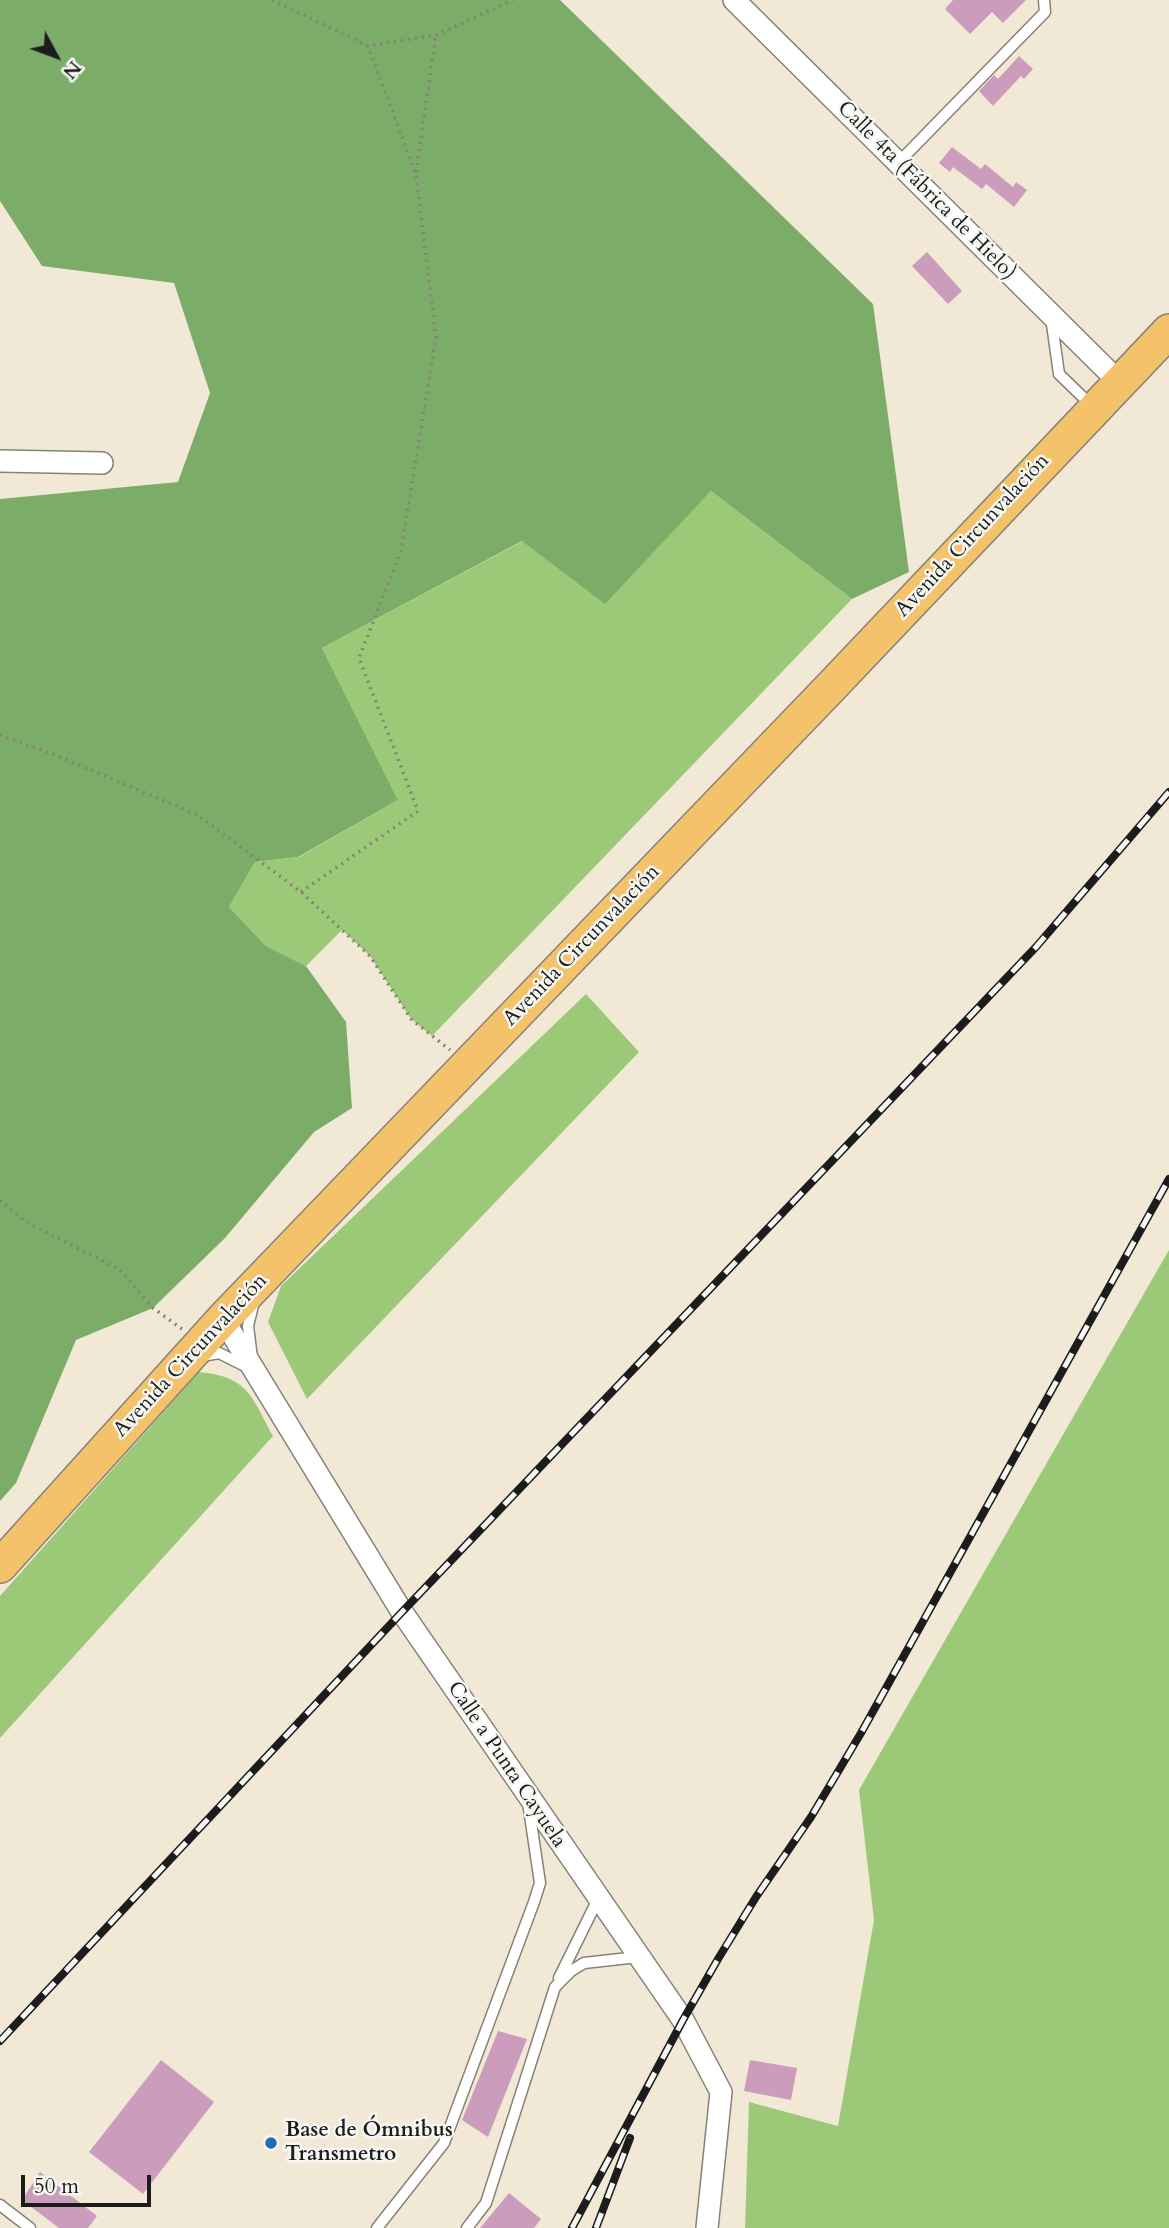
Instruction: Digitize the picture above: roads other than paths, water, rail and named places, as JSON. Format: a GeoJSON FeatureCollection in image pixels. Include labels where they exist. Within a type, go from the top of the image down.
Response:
{"type":"FeatureCollection","features":[{"type":"Feature","properties":{"kind":"highway","name":"Avenida Circunvalación"},"geometry":{"type":"LineString","coordinates":[[0,1566],[258,1282],[820,699],[1169,331]]}},
{"type":"Feature","properties":{"kind":"street","name":"Calle 4ta (Fábrica de Hielo)"},"geometry":{"type":"LineString","coordinates":[[734,0],[1119,382]]}},
{"type":"Feature","properties":{"kind":"street"},"geometry":{"type":"LineString","coordinates":[[0,461],[102,463]]}},
{"type":"Feature","properties":{"kind":"street","name":"Calle a Punta Cayuela"},"geometry":{"type":"LineString","coordinates":[[204,1340],[254,1371],[402,1612],[683,2020],[721,2092],[707,2228]]}},
{"type":"Feature","properties":{"kind":"lane"},"geometry":{"type":"LineString","coordinates":[[898,163],[1045,12],[1044,0]]}},
{"type":"Feature","properties":{"kind":"lane"},"geometry":{"type":"LineString","coordinates":[[1051,315],[1059,374],[1094,408]]}},
{"type":"Feature","properties":{"kind":"lane"},"geometry":{"type":"LineString","coordinates":[[254,1371],[248,1326],[258,1282]]}},
{"type":"Feature","properties":{"kind":"lane"},"geometry":{"type":"LineString","coordinates":[[204,1340],[219,1353],[254,1371]]}},
{"type":"Feature","properties":{"kind":"lane"},"geometry":{"type":"LineString","coordinates":[[377,2228],[444,2143],[534,1902],[540,1882],[527,1796]]}},
{"type":"Feature","properties":{"kind":"lane"},"geometry":{"type":"LineString","coordinates":[[467,2228],[486,2203],[555,1987],[598,1899]]}},
{"type":"Feature","properties":{"kind":"lane"},"geometry":{"type":"LineString","coordinates":[[555,1987],[571,1971],[584,1963],[638,1957]]}},
{"type":"Feature","properties":{"kind":"lane"},"geometry":{"type":"LineString","coordinates":[[0,2205],[30,2228]]}},
{"type":"Feature","properties":{"kind":"railway"},"geometry":{"type":"LineString","coordinates":[[0,2041],[402,1612],[1036,947],[1169,792]]}},
{"type":"Feature","properties":{"kind":"railway"},"geometry":{"type":"LineString","coordinates":[[572,2228],[683,2020],[756,1897],[811,1817],[861,1733],[1169,1179]]}},
{"type":"Feature","properties":{"kind":"railway"},"geometry":{"type":"LineString","coordinates":[[596,2228],[630,2138]]}},
{"type":"Feature","properties":{"kind":"place","name":"Base de Ómnibus Transmetro"},"geometry":{"type":"Point","coordinates":[271,2143]}}]}
